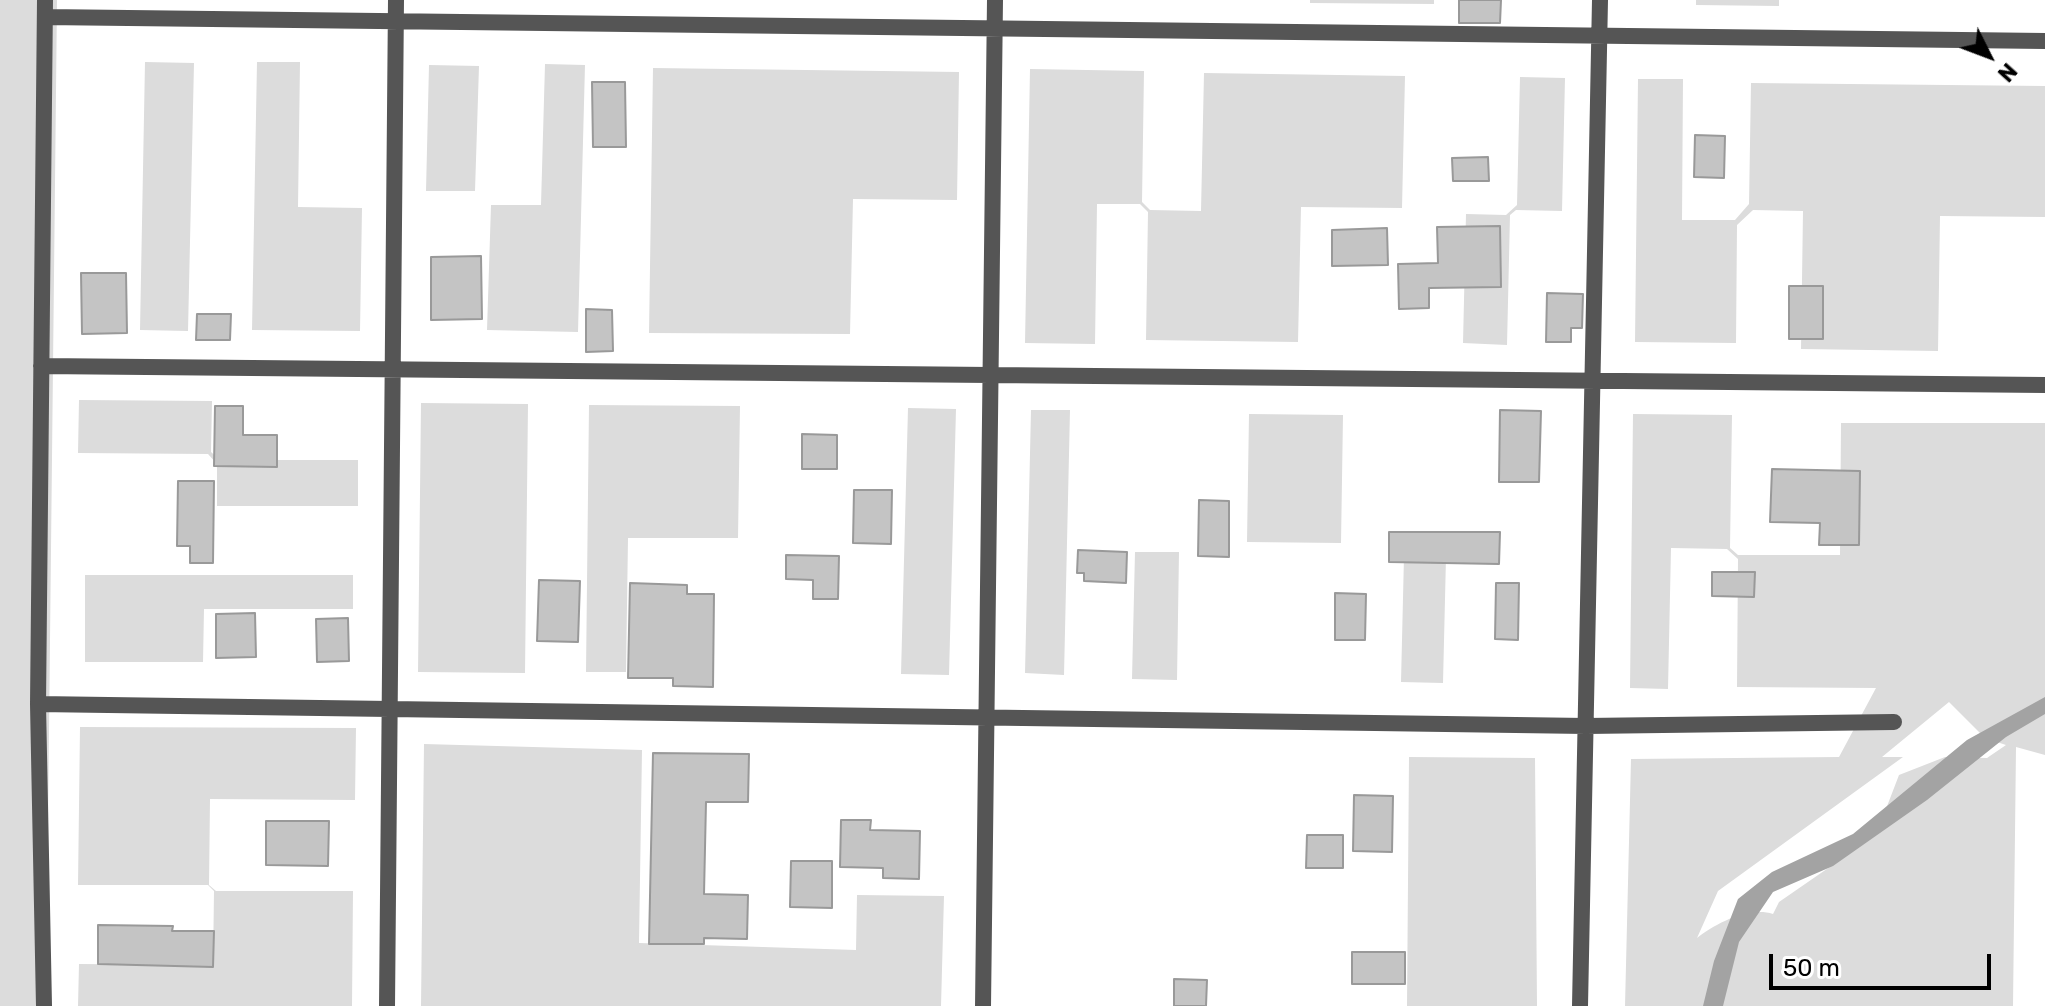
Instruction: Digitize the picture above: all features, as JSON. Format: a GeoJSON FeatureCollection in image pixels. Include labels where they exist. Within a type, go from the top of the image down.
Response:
{"type":"FeatureCollection","features":[{"type":"Feature","properties":{"kind":"street"},"geometry":{"type":"LineString","coordinates":[[387,1006],[396,0]]}},
{"type":"Feature","properties":{"kind":"street"},"geometry":{"type":"LineString","coordinates":[[983,1006],[995,0]]}},
{"type":"Feature","properties":{"kind":"street"},"geometry":{"type":"LineString","coordinates":[[1580,1006],[1600,0]]}},
{"type":"Feature","properties":{"kind":"street"},"geometry":{"type":"LineString","coordinates":[[44,1006],[38,704],[45,8],[396,21],[2045,41]]}},
{"type":"Feature","properties":{"kind":"street"},"geometry":{"type":"LineString","coordinates":[[41,366],[2045,385]]}},
{"type":"Feature","properties":{"kind":"street"},"geometry":{"type":"LineString","coordinates":[[38,704],[1586,726],[1894,722]]}},
{"type":"Feature","properties":{"kind":"shaded area"},"geometry":{"type":"Polygon","coordinates":[[[0,0],[57,0],[46,1006],[0,1006],[0,0]]]}},
{"type":"Feature","properties":{"kind":"shaded area"},"geometry":{"type":"Polygon","coordinates":[[[1310,0],[1434,0],[1434,4],[1310,3],[1310,0]]]}},
{"type":"Feature","properties":{"kind":"shaded area"},"geometry":{"type":"Polygon","coordinates":[[[1696,0],[1779,0],[1779,6],[1696,5],[1696,0]]]}},
{"type":"Feature","properties":{"kind":"shaded area"},"geometry":{"type":"Polygon","coordinates":[[[145,62],[194,63],[188,331],[140,330],[145,62]]]}},
{"type":"Feature","properties":{"kind":"shaded area"},"geometry":{"type":"Polygon","coordinates":[[[257,62],[300,62],[298,207],[362,208],[360,331],[252,330],[257,62]]]}},
{"type":"Feature","properties":{"kind":"shaded area"},"geometry":{"type":"Polygon","coordinates":[[[545,64],[585,65],[578,332],[487,330],[491,205],[541,205],[545,64]]]}},
{"type":"Feature","properties":{"kind":"shaded area"},"geometry":{"type":"Polygon","coordinates":[[[429,65],[479,66],[475,191],[426,191],[429,65]]]}},
{"type":"Feature","properties":{"kind":"shaded area"},"geometry":{"type":"Polygon","coordinates":[[[653,68],[959,72],[957,200],[853,199],[850,334],[649,333],[653,68]]]}},
{"type":"Feature","properties":{"kind":"shaded area"},"geometry":{"type":"Polygon","coordinates":[[[1030,69],[1144,71],[1142,202],[1150,210],[1201,211],[1204,73],[1405,76],[1402,208],[1301,207],[1298,342],[1146,340],[1148,212],[1140,204],[1097,204],[1095,344],[1025,343],[1030,69]]]}},
{"type":"Feature","properties":{"kind":"shaded area"},"geometry":{"type":"Polygon","coordinates":[[[1520,77],[1565,78],[1562,211],[1516,210],[1510,215],[1507,345],[1463,343],[1466,214],[1506,215],[1517,205],[1520,77]]]}},
{"type":"Feature","properties":{"kind":"shaded area"},"geometry":{"type":"Polygon","coordinates":[[[1638,79],[1683,79],[1682,220],[1735,220],[1749,204],[1751,83],[2045,86],[2045,217],[1940,216],[1938,351],[1801,349],[1803,211],[1753,210],[1737,225],[1736,343],[1635,342],[1638,79]]]}},
{"type":"Feature","properties":{"kind":"shaded area"},"geometry":{"type":"Polygon","coordinates":[[[79,400],[212,401],[211,452],[220,460],[358,460],[358,506],[217,506],[217,464],[208,454],[78,453],[79,400]]]}},
{"type":"Feature","properties":{"kind":"shaded area"},"geometry":{"type":"Polygon","coordinates":[[[421,403],[528,404],[525,673],[418,672],[421,403]]]}},
{"type":"Feature","properties":{"kind":"shaded area"},"geometry":{"type":"Polygon","coordinates":[[[589,405],[740,406],[738,538],[628,538],[626,672],[586,672],[589,405]]]}},
{"type":"Feature","properties":{"kind":"shaded area"},"geometry":{"type":"Polygon","coordinates":[[[908,408],[956,409],[949,675],[901,674],[908,408]]]}},
{"type":"Feature","properties":{"kind":"shaded area"},"geometry":{"type":"Polygon","coordinates":[[[1031,410],[1070,410],[1064,675],[1025,673],[1031,410]]]}},
{"type":"Feature","properties":{"kind":"shaded area"},"geometry":{"type":"Polygon","coordinates":[[[1249,414],[1343,415],[1341,543],[1247,542],[1249,414]]]}},
{"type":"Feature","properties":{"kind":"shaded area"},"geometry":{"type":"Polygon","coordinates":[[[1633,414],[1732,415],[1730,548],[1738,555],[1840,555],[1841,423],[2045,423],[2045,755],[2016,747],[2013,1006],[1625,1006],[1631,759],[1839,757],[1876,688],[1737,687],[1738,559],[1727,549],[1671,548],[1668,689],[1630,688],[1633,414]],[[1949,702],[1882,757],[1903,757],[1718,891],[1697,938],[1722,922],[1743,914],[1773,914],[1779,902],[1876,835],[1899,775],[1945,757],[1987,758],[2006,745],[1985,738],[1949,702]]]}},
{"type":"Feature","properties":{"kind":"shaded area"},"geometry":{"type":"Polygon","coordinates":[[[1135,552],[1179,552],[1177,680],[1132,679],[1135,552]]]}},
{"type":"Feature","properties":{"kind":"shaded area"},"geometry":{"type":"Polygon","coordinates":[[[1404,556],[1446,557],[1443,683],[1401,682],[1404,556]]]}},
{"type":"Feature","properties":{"kind":"shaded area"},"geometry":{"type":"Polygon","coordinates":[[[85,575],[353,575],[353,609],[204,609],[203,662],[85,662],[85,575]]]}},
{"type":"Feature","properties":{"kind":"shaded area"},"geometry":{"type":"Polygon","coordinates":[[[2045,697],[2045,714],[2006,737],[1927,800],[1833,866],[1773,892],[1739,942],[1723,1006],[1703,1006],[1714,961],[1738,899],[1772,872],[1853,834],[1967,740],[2045,697]]]}},
{"type":"Feature","properties":{"kind":"shaded area"},"geometry":{"type":"Polygon","coordinates":[[[80,727],[356,728],[355,800],[210,799],[209,885],[216,891],[353,891],[352,1006],[78,1006],[79,964],[213,965],[214,891],[208,885],[78,885],[80,727]]]}},
{"type":"Feature","properties":{"kind":"shaded area"},"geometry":{"type":"Polygon","coordinates":[[[424,744],[642,750],[639,943],[856,950],[857,895],[944,896],[941,1006],[421,1006],[424,744]]]}},
{"type":"Feature","properties":{"kind":"shaded area"},"geometry":{"type":"Polygon","coordinates":[[[1409,757],[1535,758],[1537,1006],[1407,1006],[1409,757]]]}},
{"type":"Feature","properties":{"kind":"building"},"geometry":{"type":"Polygon","coordinates":[[[1459,0],[1501,0],[1500,23],[1459,23],[1459,0]]]}},
{"type":"Feature","properties":{"kind":"building"},"geometry":{"type":"Polygon","coordinates":[[[592,82],[625,82],[626,147],[593,147],[592,82]]]}},
{"type":"Feature","properties":{"kind":"building"},"geometry":{"type":"Polygon","coordinates":[[[1695,135],[1725,136],[1724,178],[1694,177],[1695,135]]]}},
{"type":"Feature","properties":{"kind":"building"},"geometry":{"type":"Polygon","coordinates":[[[1488,157],[1489,181],[1453,181],[1452,158],[1488,157]]]}},
{"type":"Feature","properties":{"kind":"building"},"geometry":{"type":"Polygon","coordinates":[[[1500,226],[1501,287],[1429,288],[1429,308],[1399,309],[1398,264],[1438,263],[1437,227],[1500,226]]]}},
{"type":"Feature","properties":{"kind":"building"},"geometry":{"type":"Polygon","coordinates":[[[1387,228],[1388,265],[1332,266],[1332,230],[1387,228]]]}},
{"type":"Feature","properties":{"kind":"building"},"geometry":{"type":"Polygon","coordinates":[[[481,256],[482,319],[431,320],[431,257],[481,256]]]}},
{"type":"Feature","properties":{"kind":"building"},"geometry":{"type":"Polygon","coordinates":[[[81,273],[126,273],[127,333],[82,334],[81,273]]]}},
{"type":"Feature","properties":{"kind":"building"},"geometry":{"type":"Polygon","coordinates":[[[1789,286],[1823,286],[1823,339],[1789,339],[1789,286]]]}},
{"type":"Feature","properties":{"kind":"building"},"geometry":{"type":"Polygon","coordinates":[[[1547,293],[1583,294],[1582,328],[1571,328],[1571,342],[1546,342],[1547,293]]]}},
{"type":"Feature","properties":{"kind":"building"},"geometry":{"type":"Polygon","coordinates":[[[586,309],[612,310],[613,351],[586,352],[586,309]]]}},
{"type":"Feature","properties":{"kind":"building"},"geometry":{"type":"Polygon","coordinates":[[[197,314],[231,314],[230,340],[196,340],[197,314]]]}},
{"type":"Feature","properties":{"kind":"building"},"geometry":{"type":"Polygon","coordinates":[[[215,406],[243,406],[243,435],[277,435],[277,467],[214,466],[215,406]]]}},
{"type":"Feature","properties":{"kind":"building"},"geometry":{"type":"Polygon","coordinates":[[[1500,410],[1541,411],[1539,482],[1499,482],[1500,410]]]}},
{"type":"Feature","properties":{"kind":"building"},"geometry":{"type":"Polygon","coordinates":[[[802,434],[837,435],[837,469],[802,469],[802,434]]]}},
{"type":"Feature","properties":{"kind":"building"},"geometry":{"type":"Polygon","coordinates":[[[1772,469],[1860,471],[1859,545],[1819,545],[1820,523],[1770,522],[1772,469]]]}},
{"type":"Feature","properties":{"kind":"building"},"geometry":{"type":"Polygon","coordinates":[[[178,481],[214,481],[213,563],[190,563],[190,546],[177,546],[178,481]]]}},
{"type":"Feature","properties":{"kind":"building"},"geometry":{"type":"Polygon","coordinates":[[[854,490],[892,490],[891,544],[853,543],[854,490]]]}},
{"type":"Feature","properties":{"kind":"building"},"geometry":{"type":"Polygon","coordinates":[[[1199,500],[1229,501],[1229,557],[1198,556],[1199,500]]]}},
{"type":"Feature","properties":{"kind":"building"},"geometry":{"type":"Polygon","coordinates":[[[1389,532],[1500,532],[1499,564],[1389,562],[1389,532]]]}},
{"type":"Feature","properties":{"kind":"building"},"geometry":{"type":"Polygon","coordinates":[[[1078,550],[1127,552],[1126,583],[1084,581],[1084,573],[1077,573],[1078,550]]]}},
{"type":"Feature","properties":{"kind":"building"},"geometry":{"type":"Polygon","coordinates":[[[786,555],[839,556],[838,599],[813,599],[813,580],[786,579],[786,555]]]}},
{"type":"Feature","properties":{"kind":"building"},"geometry":{"type":"Polygon","coordinates":[[[1712,572],[1755,572],[1754,597],[1712,596],[1712,572]]]}},
{"type":"Feature","properties":{"kind":"building"},"geometry":{"type":"Polygon","coordinates":[[[539,580],[580,581],[578,642],[537,641],[539,580]]]}},
{"type":"Feature","properties":{"kind":"building"},"geometry":{"type":"Polygon","coordinates":[[[630,583],[687,585],[687,594],[714,594],[713,687],[673,686],[673,678],[628,678],[630,583]]]}},
{"type":"Feature","properties":{"kind":"building"},"geometry":{"type":"Polygon","coordinates":[[[1496,583],[1519,583],[1518,640],[1495,639],[1496,583]]]}},
{"type":"Feature","properties":{"kind":"building"},"geometry":{"type":"Polygon","coordinates":[[[1335,593],[1366,594],[1365,640],[1335,640],[1335,593]]]}},
{"type":"Feature","properties":{"kind":"building"},"geometry":{"type":"Polygon","coordinates":[[[255,613],[256,657],[216,658],[216,614],[255,613]]]}},
{"type":"Feature","properties":{"kind":"building"},"geometry":{"type":"Polygon","coordinates":[[[348,618],[349,661],[317,662],[316,619],[348,618]]]}},
{"type":"Feature","properties":{"kind":"building"},"geometry":{"type":"Polygon","coordinates":[[[653,753],[749,754],[748,802],[706,802],[704,894],[748,895],[747,939],[704,938],[704,944],[649,944],[653,753]]]}},
{"type":"Feature","properties":{"kind":"building"},"geometry":{"type":"Polygon","coordinates":[[[1354,795],[1393,796],[1392,852],[1353,851],[1354,795]]]}},
{"type":"Feature","properties":{"kind":"building"},"geometry":{"type":"Polygon","coordinates":[[[841,820],[871,820],[870,830],[920,831],[919,879],[883,878],[883,868],[840,867],[841,820]]]}},
{"type":"Feature","properties":{"kind":"building"},"geometry":{"type":"Polygon","coordinates":[[[266,821],[329,821],[328,866],[266,865],[266,821]]]}},
{"type":"Feature","properties":{"kind":"building"},"geometry":{"type":"Polygon","coordinates":[[[1307,835],[1343,835],[1343,868],[1306,868],[1307,835]]]}},
{"type":"Feature","properties":{"kind":"building"},"geometry":{"type":"Polygon","coordinates":[[[791,861],[832,861],[832,908],[790,907],[791,861]]]}},
{"type":"Feature","properties":{"kind":"building"},"geometry":{"type":"Polygon","coordinates":[[[98,925],[173,926],[172,931],[214,931],[213,967],[98,964],[98,925]]]}},
{"type":"Feature","properties":{"kind":"building"},"geometry":{"type":"Polygon","coordinates":[[[1352,952],[1405,952],[1405,984],[1352,984],[1352,952]]]}},
{"type":"Feature","properties":{"kind":"building"},"geometry":{"type":"Polygon","coordinates":[[[1174,979],[1207,980],[1206,1006],[1174,1006],[1174,979]]]}}]}
